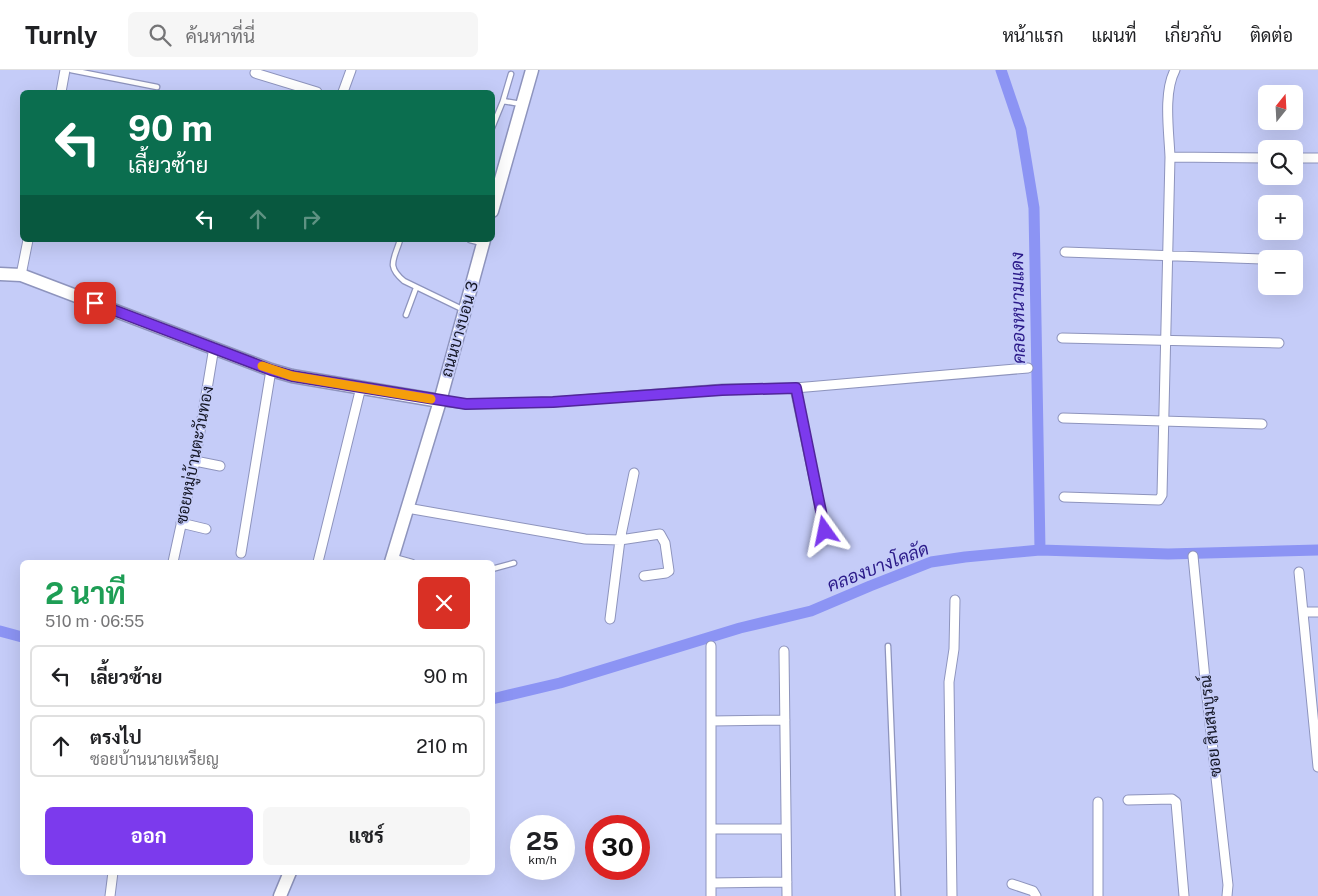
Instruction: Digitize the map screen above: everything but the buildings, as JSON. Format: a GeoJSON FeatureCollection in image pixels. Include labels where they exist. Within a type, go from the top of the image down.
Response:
{"type":"FeatureCollection","features":[{"type":"Feature","properties":{"kind":"main road"},"geometry":{"type":"LineString","coordinates":[[495,200],[532,70]]}},
{"type":"Feature","properties":{"kind":"main road","name":"ถนนบางบอน 3"},"geometry":{"type":"LineString","coordinates":[[392,560],[440,401],[484,242]]}},
{"type":"Feature","properties":{"kind":"main road"},"geometry":{"type":"LineString","coordinates":[[0,274],[21,275],[271,370],[292,376],[440,401]]}},
{"type":"Feature","properties":{"kind":"main road"},"geometry":{"type":"LineString","coordinates":[[280,896],[289,875]]}},
{"type":"Feature","properties":{"kind":"street"},"geometry":{"type":"LineString","coordinates":[[61,90],[66,70]]}},
{"type":"Feature","properties":{"kind":"street"},"geometry":{"type":"LineString","coordinates":[[344,90],[351,70]]}},
{"type":"Feature","properties":{"kind":"street"},"geometry":{"type":"LineString","coordinates":[[1064,497],[1159,500],[1162,495],[1170,157],[1168,102],[1170,80],[1175,70]]}},
{"type":"Feature","properties":{"kind":"street"},"geometry":{"type":"LineString","coordinates":[[255,73],[310,90]]}},
{"type":"Feature","properties":{"kind":"street"},"geometry":{"type":"LineString","coordinates":[[1170,157],[1258,158]]}},
{"type":"Feature","properties":{"kind":"street"},"geometry":{"type":"LineString","coordinates":[[1303,158],[1318,158]]}},
{"type":"Feature","properties":{"kind":"street"},"geometry":{"type":"LineString","coordinates":[[21,275],[28,242]]}},
{"type":"Feature","properties":{"kind":"street"},"geometry":{"type":"LineString","coordinates":[[1065,252],[1258,259]]}},
{"type":"Feature","properties":{"kind":"street"},"geometry":{"type":"LineString","coordinates":[[1062,338],[1279,343]]}},
{"type":"Feature","properties":{"kind":"street","name":"ซอยหมู่บ้านตะวันทอง"},"geometry":{"type":"LineString","coordinates":[[173,560],[195,461],[214,347]]}},
{"type":"Feature","properties":{"kind":"street"},"geometry":{"type":"LineString","coordinates":[[440,401],[466,404],[553,402],[722,390],[796,388],[1028,368]]}},
{"type":"Feature","properties":{"kind":"street"},"geometry":{"type":"LineString","coordinates":[[241,553],[271,370]]}},
{"type":"Feature","properties":{"kind":"street"},"geometry":{"type":"LineString","coordinates":[[318,560],[361,387]]}},
{"type":"Feature","properties":{"kind":"street"},"geometry":{"type":"LineString","coordinates":[[796,388],[825,531]]}},
{"type":"Feature","properties":{"kind":"street"},"geometry":{"type":"LineString","coordinates":[[1063,418],[1262,424]]}},
{"type":"Feature","properties":{"kind":"street"},"geometry":{"type":"LineString","coordinates":[[195,461],[220,466]]}},
{"type":"Feature","properties":{"kind":"street"},"geometry":{"type":"LineString","coordinates":[[610,619],[620,540],[634,473]]}},
{"type":"Feature","properties":{"kind":"street"},"geometry":{"type":"LineString","coordinates":[[407,508],[585,539],[620,540],[660,534],[662,536],[668,571],[666,573],[644,576]]}},
{"type":"Feature","properties":{"kind":"street"},"geometry":{"type":"LineString","coordinates":[[181,524],[206,529]]}},
{"type":"Feature","properties":{"kind":"street","name":"ซอย สินสมบูรณ์"},"geometry":{"type":"LineString","coordinates":[[1193,556],[1228,885],[1227,896]]}},
{"type":"Feature","properties":{"kind":"street"},"geometry":{"type":"LineString","coordinates":[[1300,572],[1318,767]]}},
{"type":"Feature","properties":{"kind":"street"},"geometry":{"type":"LineString","coordinates":[[952,896],[949,682],[954,649],[955,600]]}},
{"type":"Feature","properties":{"kind":"street"},"geometry":{"type":"LineString","coordinates":[[1303,612],[1318,612]]}},
{"type":"Feature","properties":{"kind":"street"},"geometry":{"type":"LineString","coordinates":[[711,646],[711,896]]}},
{"type":"Feature","properties":{"kind":"street"},"geometry":{"type":"LineString","coordinates":[[784,651],[787,896]]}},
{"type":"Feature","properties":{"kind":"street"},"geometry":{"type":"LineString","coordinates":[[712,721],[785,720]]}},
{"type":"Feature","properties":{"kind":"street"},"geometry":{"type":"LineString","coordinates":[[1128,800],[1172,799],[1176,802],[1184,896]]}},
{"type":"Feature","properties":{"kind":"street"},"geometry":{"type":"LineString","coordinates":[[1098,802],[1098,896]]}},
{"type":"Feature","properties":{"kind":"street"},"geometry":{"type":"LineString","coordinates":[[712,829],[785,829]]}},
{"type":"Feature","properties":{"kind":"street"},"geometry":{"type":"LineString","coordinates":[[110,896],[113,875]]}},
{"type":"Feature","properties":{"kind":"street"},"geometry":{"type":"LineString","coordinates":[[711,882],[786,882]]}},
{"type":"Feature","properties":{"kind":"street"},"geometry":{"type":"LineString","coordinates":[[1012,884],[1033,890],[1036,896]]}},
{"type":"Feature","properties":{"kind":"lane"},"geometry":{"type":"LineString","coordinates":[[71,70],[157,87]]}},
{"type":"Feature","properties":{"kind":"lane"},"geometry":{"type":"LineString","coordinates":[[495,121],[511,74]]}},
{"type":"Feature","properties":{"kind":"lane"},"geometry":{"type":"LineString","coordinates":[[503,101],[522,105]]}},
{"type":"Feature","properties":{"kind":"lane"},"geometry":{"type":"LineString","coordinates":[[399,242],[392,271],[404,282],[465,310]]}},
{"type":"Feature","properties":{"kind":"lane"},"geometry":{"type":"LineString","coordinates":[[406,315],[416,288]]}},
{"type":"Feature","properties":{"kind":"lane"},"geometry":{"type":"LineString","coordinates":[[495,568],[514,563]]}},
{"type":"Feature","properties":{"kind":"lane"},"geometry":{"type":"LineString","coordinates":[[888,646],[898,896]]}},
{"type":"Feature","properties":{"kind":"waterway","name":"คลองหนามแดง"},"geometry":{"type":"LineString","coordinates":[[1001,70],[1021,129],[1034,208],[1040,550]]}},
{"type":"Feature","properties":{"kind":"waterway","name":"คลองบางโคลัด"},"geometry":{"type":"LineString","coordinates":[[495,698],[560,683],[740,628],[811,611],[931,562],[1040,550],[1168,554],[1318,550]]}},
{"type":"Feature","properties":{"kind":"waterway","name":"คลองบางโคลัด"},"geometry":{"type":"LineString","coordinates":[[0,631],[20,636]]}},
{"type":"Feature","properties":{"kind":"slow traffic"},"geometry":{"type":"LineString","coordinates":[[262,366],[292,376],[431,399]]}},
{"type":"Feature","properties":{"kind":"route"},"geometry":{"type":"LineString","coordinates":[[95,303],[271,370],[292,376],[440,401],[466,404],[553,402],[722,390],[796,388],[825,531]]}}]}
